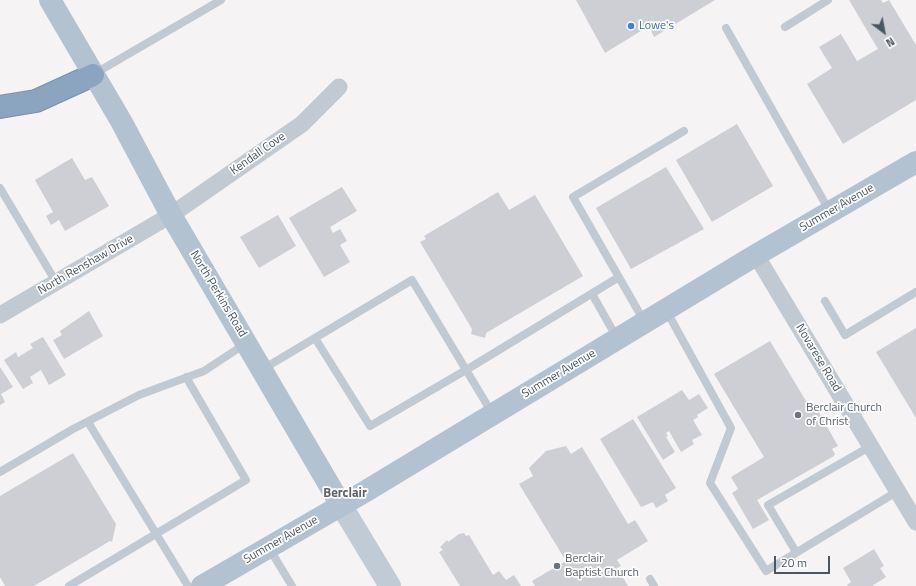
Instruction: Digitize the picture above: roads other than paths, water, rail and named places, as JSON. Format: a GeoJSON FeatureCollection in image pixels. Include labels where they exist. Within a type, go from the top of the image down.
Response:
{"type":"FeatureCollection","features":[{"type":"Feature","properties":{"kind":"highway"},"geometry":{"type":"LineString","coordinates":[[0,107],[36,101],[93,75]]}},
{"type":"Feature","properties":{"kind":"main road","name":"North Perkins Road"},"geometry":{"type":"LineString","coordinates":[[50,0],[121,121],[171,215],[342,505]]}},
{"type":"Feature","properties":{"kind":"main road","name":"Summer Avenue"},"geometry":{"type":"LineString","coordinates":[[202,586],[342,505],[756,255],[915,164]]}},
{"type":"Feature","properties":{"kind":"street","name":"Kendall Cove"},"geometry":{"type":"LineString","coordinates":[[171,215],[302,124],[339,87]]}},
{"type":"Feature","properties":{"kind":"street","name":"North Renshaw Drive"},"geometry":{"type":"LineString","coordinates":[[0,315],[171,215]]}},
{"type":"Feature","properties":{"kind":"street","name":"Novarese Road"},"geometry":{"type":"LineString","coordinates":[[756,255],[916,522]]}},
{"type":"Feature","properties":{"kind":"street","name":"North Perkins Road"},"geometry":{"type":"LineString","coordinates":[[342,505],[390,586]]}},
{"type":"Feature","properties":{"kind":"lane"},"geometry":{"type":"LineString","coordinates":[[93,75],[221,0]]}},
{"type":"Feature","properties":{"kind":"lane"},"geometry":{"type":"LineString","coordinates":[[785,27],[828,0]]}},
{"type":"Feature","properties":{"kind":"lane"},"geometry":{"type":"LineString","coordinates":[[726,28],[830,212]]}},
{"type":"Feature","properties":{"kind":"lane"},"geometry":{"type":"LineString","coordinates":[[645,322],[573,197],[684,131]]}},
{"type":"Feature","properties":{"kind":"lane"},"geometry":{"type":"LineString","coordinates":[[0,188],[56,282]]}},
{"type":"Feature","properties":{"kind":"lane"},"geometry":{"type":"LineString","coordinates":[[315,338],[370,426],[466,370],[619,277]]}},
{"type":"Feature","properties":{"kind":"lane"},"geometry":{"type":"LineString","coordinates":[[262,369],[412,280],[492,414]]}},
{"type":"Feature","properties":{"kind":"lane"},"geometry":{"type":"LineString","coordinates":[[825,301],[845,335],[916,292]]}},
{"type":"Feature","properties":{"kind":"lane"},"geometry":{"type":"LineString","coordinates":[[592,294],[618,338]]}},
{"type":"Feature","properties":{"kind":"lane"},"geometry":{"type":"LineString","coordinates":[[665,310],[731,428],[710,483],[766,571],[898,491]]}},
{"type":"Feature","properties":{"kind":"lane"},"geometry":{"type":"LineString","coordinates":[[0,472],[139,395],[204,371],[247,343]]}},
{"type":"Feature","properties":{"kind":"lane"},"geometry":{"type":"LineString","coordinates":[[69,586],[246,480],[186,378]]}},
{"type":"Feature","properties":{"kind":"lane"},"geometry":{"type":"LineString","coordinates":[[88,422],[188,586]]}},
{"type":"Feature","properties":{"kind":"lane"},"geometry":{"type":"LineString","coordinates":[[796,552],[768,505],[871,446]]}},
{"type":"Feature","properties":{"kind":"lane"},"geometry":{"type":"LineString","coordinates":[[268,547],[292,586]]}},
{"type":"Feature","properties":{"kind":"place","name":"Lowe's"},"geometry":{"type":"Point","coordinates":[631,26]}},
{"type":"Feature","properties":{"kind":"place","name":"Berclair Church of Christ"},"geometry":{"type":"Point","coordinates":[798,415]}},
{"type":"Feature","properties":{"kind":"place","name":"Berclair Baptist Church"},"geometry":{"type":"Point","coordinates":[557,566]}},
{"type":"Feature","properties":{"kind":"district","name":"Berclair"},"geometry":{"type":"Point","coordinates":[345,494]}}]}
